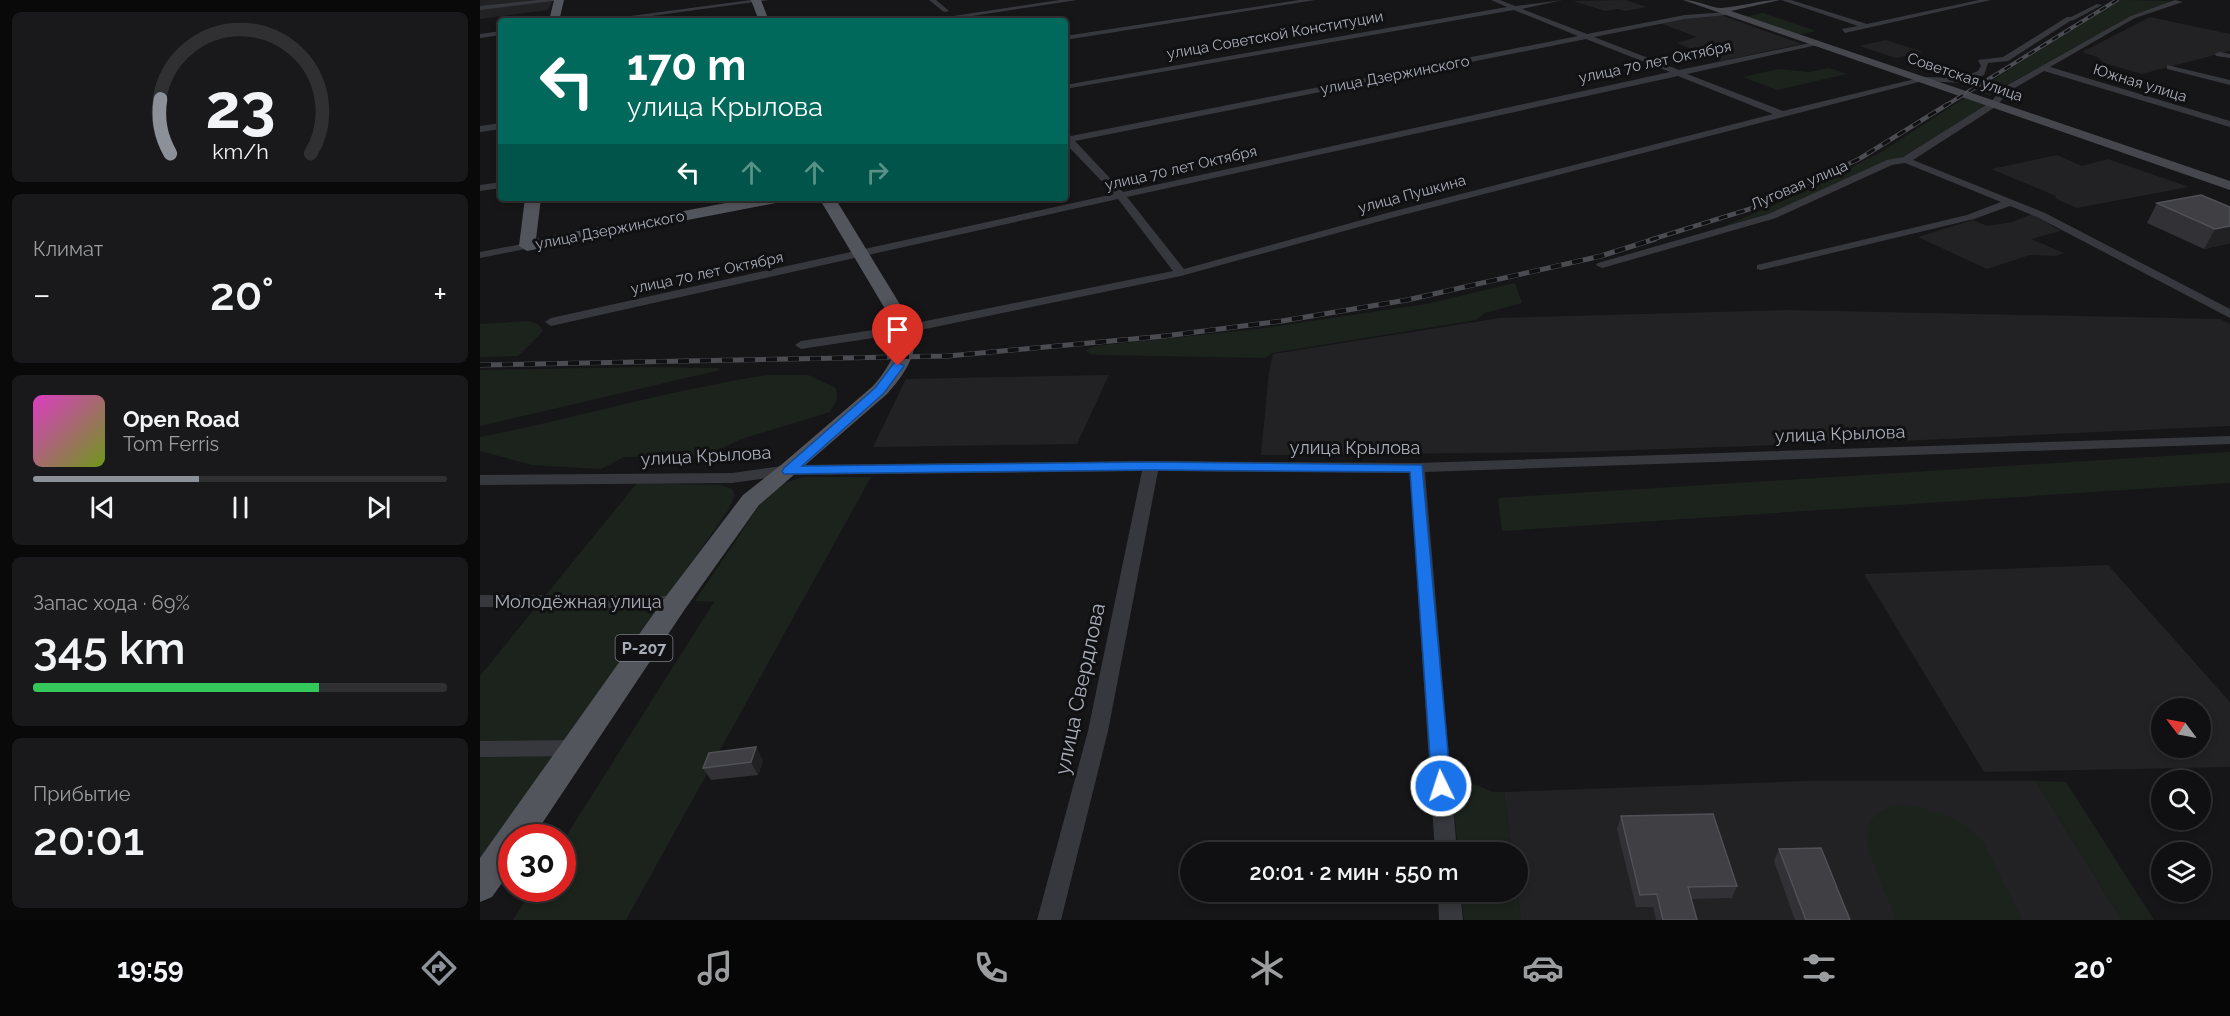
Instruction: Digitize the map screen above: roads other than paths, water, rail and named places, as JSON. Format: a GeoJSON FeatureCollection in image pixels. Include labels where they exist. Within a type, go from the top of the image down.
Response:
{"type":"FeatureCollection","features":[{"type":"Feature","properties":{"kind":"main road"},"geometry":{"type":"LineString","coordinates":[[555,18],[558,0]]}},
{"type":"Feature","properties":{"kind":"main road"},"geometry":{"type":"LineString","coordinates":[[760,0],[763,18]]}},
{"type":"Feature","properties":{"kind":"main road","name":"Советская улица"},"geometry":{"type":"LineString","coordinates":[[1689,0],[2230,186]]}},
{"type":"Feature","properties":{"kind":"main road"},"geometry":{"type":"LineString","coordinates":[[1723,12],[1775,0]]}},
{"type":"Feature","properties":{"kind":"main road"},"geometry":{"type":"LineString","coordinates":[[526,246],[532,201]]}},
{"type":"Feature","properties":{"kind":"main road","name":"улица Дзержинского"},"geometry":{"type":"LineString","coordinates":[[526,246],[760,201]]}},
{"type":"Feature","properties":{"kind":"main road"},"geometry":{"type":"LineString","coordinates":[[829,201],[907,336]]}},
{"type":"Feature","properties":{"kind":"main road","name":"Р-207"},"geometry":{"type":"LineString","coordinates":[[523,824],[676,602],[751,500],[789,471],[880,390],[894,374],[907,336]]}},
{"type":"Feature","properties":{"kind":"main road"},"geometry":{"type":"LineString","coordinates":[[480,886],[498,861]]}},
{"type":"Feature","properties":{"kind":"street"},"geometry":{"type":"LineString","coordinates":[[480,9],[558,0]]}},
{"type":"Feature","properties":{"kind":"street"},"geometry":{"type":"LineString","coordinates":[[620,18],[760,0]]}},
{"type":"Feature","properties":{"kind":"street"},"geometry":{"type":"LineString","coordinates":[[932,0],[946,10]]}},
{"type":"Feature","properties":{"kind":"street"},"geometry":{"type":"LineString","coordinates":[[962,18],[1074,0]]}},
{"type":"Feature","properties":{"kind":"street"},"geometry":{"type":"LineString","coordinates":[[1068,39],[1312,0]]}},
{"type":"Feature","properties":{"kind":"street"},"geometry":{"type":"LineString","coordinates":[[1494,0],[1782,114]]}},
{"type":"Feature","properties":{"kind":"street","name":"улица Советской Конституции"},"geometry":{"type":"LineString","coordinates":[[1068,86],[1560,0]]}},
{"type":"Feature","properties":{"kind":"street"},"geometry":{"type":"LineString","coordinates":[[1784,0],[1866,26]]}},
{"type":"Feature","properties":{"kind":"street"},"geometry":{"type":"LineString","coordinates":[[1845,31],[1988,0]]}},
{"type":"Feature","properties":{"kind":"street","name":"Луговая улица"},"geometry":{"type":"LineString","coordinates":[[1602,265],[1772,216],[1890,162],[1906,160],[1994,104],[2006,90],[2043,68],[2133,17],[2180,2],[2178,0]]}},
{"type":"Feature","properties":{"kind":"street","name":"улица Пушкина"},"geometry":{"type":"LineString","coordinates":[[801,345],[907,336],[1181,273],[1391,215],[1782,114],[1923,80],[1954,81],[1974,77],[1981,73],[1985,65],[1981,62],[2005,59],[2069,18],[2072,19],[2099,5]]}},
{"type":"Feature","properties":{"kind":"street","name":"улица Дзержинского"},"geometry":{"type":"LineString","coordinates":[[1068,138],[1684,17],[1701,18],[1723,12]]}},
{"type":"Feature","properties":{"kind":"street"},"geometry":{"type":"LineString","coordinates":[[480,36],[498,33]]}},
{"type":"Feature","properties":{"kind":"street","name":"улица 70 лет Октября"},"geometry":{"type":"LineString","coordinates":[[551,322],[1678,72],[1817,44]]}},
{"type":"Feature","properties":{"kind":"street"},"geometry":{"type":"LineString","coordinates":[[2220,54],[2230,56]]}},
{"type":"Feature","properties":{"kind":"street"},"geometry":{"type":"LineString","coordinates":[[2170,67],[2230,83]]}},
{"type":"Feature","properties":{"kind":"street","name":"Южная улица"},"geometry":{"type":"LineString","coordinates":[[2043,68],[2230,124]]}},
{"type":"Feature","properties":{"kind":"street"},"geometry":{"type":"LineString","coordinates":[[480,129],[498,126]]}},
{"type":"Feature","properties":{"kind":"street"},"geometry":{"type":"LineString","coordinates":[[1068,140],[1122,196],[1181,273]]}},
{"type":"Feature","properties":{"kind":"street"},"geometry":{"type":"LineString","coordinates":[[1906,160],[2041,215],[2230,314]]}},
{"type":"Feature","properties":{"kind":"street"},"geometry":{"type":"LineString","coordinates":[[480,188],[498,185]]}},
{"type":"Feature","properties":{"kind":"street"},"geometry":{"type":"LineString","coordinates":[[1761,267],[1970,217],[2009,203]]}},
{"type":"Feature","properties":{"kind":"street","name":"улица Дзержинского"},"geometry":{"type":"LineString","coordinates":[[480,255],[526,246]]}},
{"type":"Feature","properties":{"kind":"street","name":"улица Крылова"},"geometry":{"type":"LineString","coordinates":[[480,480],[732,478],[789,471],[1151,466],[1417,468],[2230,440]]}},
{"type":"Feature","properties":{"kind":"street","name":"улица Свердлова"},"geometry":{"type":"LineString","coordinates":[[1049,920],[1098,731],[1151,466]]}},
{"type":"Feature","properties":{"kind":"street"},"geometry":{"type":"LineString","coordinates":[[1417,468],[1445,842]]}},
{"type":"Feature","properties":{"kind":"street","name":"Молодёжная улица"},"geometry":{"type":"LineString","coordinates":[[480,602],[676,602]]}},
{"type":"Feature","properties":{"kind":"street"},"geometry":{"type":"LineString","coordinates":[[480,749],[575,748]]}},
{"type":"Feature","properties":{"kind":"street"},"geometry":{"type":"LineString","coordinates":[[1450,902],[1451,920]]}},
{"type":"Feature","properties":{"kind":"railway"},"geometry":{"type":"LineString","coordinates":[[1945,106],[2117,0]]}},
{"type":"Feature","properties":{"kind":"railway"},"geometry":{"type":"LineString","coordinates":[[1650,240],[1753,208],[1859,159],[1948,104]]}},
{"type":"Feature","properties":{"kind":"railway"},"geometry":{"type":"LineString","coordinates":[[480,365],[948,356],[1165,336],[1282,321],[1407,300],[1601,256],[1655,239]]}}]}
